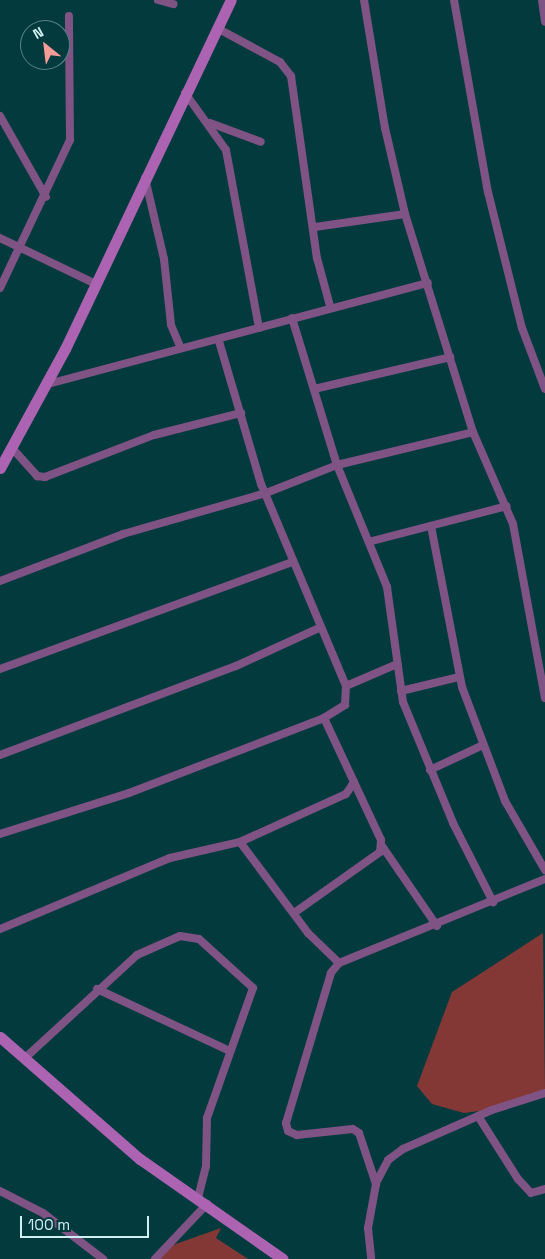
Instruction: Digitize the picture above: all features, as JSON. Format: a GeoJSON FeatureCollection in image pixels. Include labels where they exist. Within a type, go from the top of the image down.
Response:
{"type":"FeatureCollection","features":[{"type":"Feature","properties":{"kind":"street"},"geometry":{"type":"LineString","coordinates":[[158,0],[173,4]]}},
{"type":"Feature","properties":{"kind":"street"},"geometry":{"type":"LineString","coordinates":[[0,468],[48,384],[185,92],[231,0]]}},
{"type":"Feature","properties":{"kind":"street"},"geometry":{"type":"LineString","coordinates":[[364,0],[385,128],[405,214],[473,432],[507,506],[545,698]]}},
{"type":"Feature","properties":{"kind":"street"},"geometry":{"type":"LineString","coordinates":[[454,0],[488,192],[522,328],[545,389]]}},
{"type":"Feature","properties":{"kind":"street"},"geometry":{"type":"LineString","coordinates":[[542,0],[545,22]]}},
{"type":"Feature","properties":{"kind":"street"},"geometry":{"type":"LineString","coordinates":[[0,288],[46,197],[70,140],[69,16]]}},
{"type":"Feature","properties":{"kind":"street"},"geometry":{"type":"LineString","coordinates":[[217,28],[287,69],[297,105],[315,227],[317,258],[330,306]]}},
{"type":"Feature","properties":{"kind":"street"},"geometry":{"type":"LineString","coordinates":[[185,92],[210,123],[226,150],[259,328]]}},
{"type":"Feature","properties":{"kind":"street"},"geometry":{"type":"LineString","coordinates":[[0,116],[46,197]]}},
{"type":"Feature","properties":{"kind":"street"},"geometry":{"type":"LineString","coordinates":[[210,123],[261,142]]}},
{"type":"Feature","properties":{"kind":"street"},"geometry":{"type":"LineString","coordinates":[[145,178],[164,259],[171,325],[180,348]]}},
{"type":"Feature","properties":{"kind":"street"},"geometry":{"type":"LineString","coordinates":[[315,227],[405,214]]}},
{"type":"Feature","properties":{"kind":"street"},"geometry":{"type":"LineString","coordinates":[[0,238],[96,284]]}},
{"type":"Feature","properties":{"kind":"street"},"geometry":{"type":"LineString","coordinates":[[48,384],[180,348],[219,341],[330,306],[428,283]]}},
{"type":"Feature","properties":{"kind":"street"},"geometry":{"type":"LineString","coordinates":[[292,318],[337,465],[372,542],[386,587],[401,691],[430,770],[493,902]]}},
{"type":"Feature","properties":{"kind":"street"},"geometry":{"type":"LineString","coordinates":[[0,834],[129,793],[324,718],[345,705],[346,686],[290,563],[266,493],[219,341]]}},
{"type":"Feature","properties":{"kind":"street"},"geometry":{"type":"LineString","coordinates":[[314,388],[450,357]]}},
{"type":"Feature","properties":{"kind":"street"},"geometry":{"type":"LineString","coordinates":[[12,448],[37,476],[45,477],[154,435],[241,413]]}},
{"type":"Feature","properties":{"kind":"street"},"geometry":{"type":"LineString","coordinates":[[0,581],[122,534],[266,493],[337,465],[473,432]]}},
{"type":"Feature","properties":{"kind":"street"},"geometry":{"type":"LineString","coordinates":[[372,542],[507,506]]}},
{"type":"Feature","properties":{"kind":"street"},"geometry":{"type":"LineString","coordinates":[[431,526],[459,677],[505,801],[545,870]]}},
{"type":"Feature","properties":{"kind":"street"},"geometry":{"type":"LineString","coordinates":[[0,669],[290,563]]}},
{"type":"Feature","properties":{"kind":"street"},"geometry":{"type":"LineString","coordinates":[[0,755],[236,666],[319,628]]}},
{"type":"Feature","properties":{"kind":"street"},"geometry":{"type":"LineString","coordinates":[[346,686],[397,664]]}},
{"type":"Feature","properties":{"kind":"street"},"geometry":{"type":"LineString","coordinates":[[401,691],[459,677]]}},
{"type":"Feature","properties":{"kind":"street"},"geometry":{"type":"LineString","coordinates":[[324,718],[382,846],[437,926]]}},
{"type":"Feature","properties":{"kind":"street"},"geometry":{"type":"LineString","coordinates":[[430,770],[483,745]]}},
{"type":"Feature","properties":{"kind":"street"},"geometry":{"type":"LineString","coordinates":[[0,928],[170,858],[240,842],[346,794],[354,782]]}},
{"type":"Feature","properties":{"kind":"street"},"geometry":{"type":"LineString","coordinates":[[240,842],[294,913],[339,964]]}},
{"type":"Feature","properties":{"kind":"street"},"geometry":{"type":"LineString","coordinates":[[294,913],[373,860],[382,846]]}},
{"type":"Feature","properties":{"kind":"street"},"geometry":{"type":"LineString","coordinates":[[376,1184],[370,1154],[353,1129],[298,1135],[288,1131],[286,1123],[331,974],[339,964],[437,926],[545,879]]}},
{"type":"Feature","properties":{"kind":"street"},"geometry":{"type":"LineString","coordinates":[[25,1058],[97,989],[145,950],[194,935],[253,988],[228,1050],[207,1118],[206,1166],[202,1201],[155,1259]]}},
{"type":"Feature","properties":{"kind":"street"},"geometry":{"type":"LineString","coordinates":[[97,989],[228,1050]]}},
{"type":"Feature","properties":{"kind":"street"},"geometry":{"type":"LineString","coordinates":[[0,1038],[118,1141],[282,1259]]}},
{"type":"Feature","properties":{"kind":"street"},"geometry":{"type":"LineString","coordinates":[[371,1259],[368,1228],[376,1184],[388,1160],[403,1149],[478,1116],[545,1093]]}},
{"type":"Feature","properties":{"kind":"street"},"geometry":{"type":"LineString","coordinates":[[478,1116],[518,1179],[531,1193],[545,1189]]}},
{"type":"Feature","properties":{"kind":"street"},"geometry":{"type":"LineString","coordinates":[[0,1191],[43,1213],[103,1259]]}},
{"type":"Feature","properties":{"kind":"shaded area"},"geometry":{"type":"Polygon","coordinates":[[[543,933],[545,1090],[487,1110],[464,1113],[432,1104],[417,1086],[452,992],[543,933]]]}},
{"type":"Feature","properties":{"kind":"shaded area"},"geometry":{"type":"Polygon","coordinates":[[[221,1228],[216,1238],[248,1259],[159,1259],[173,1245],[221,1228]]]}}]}
